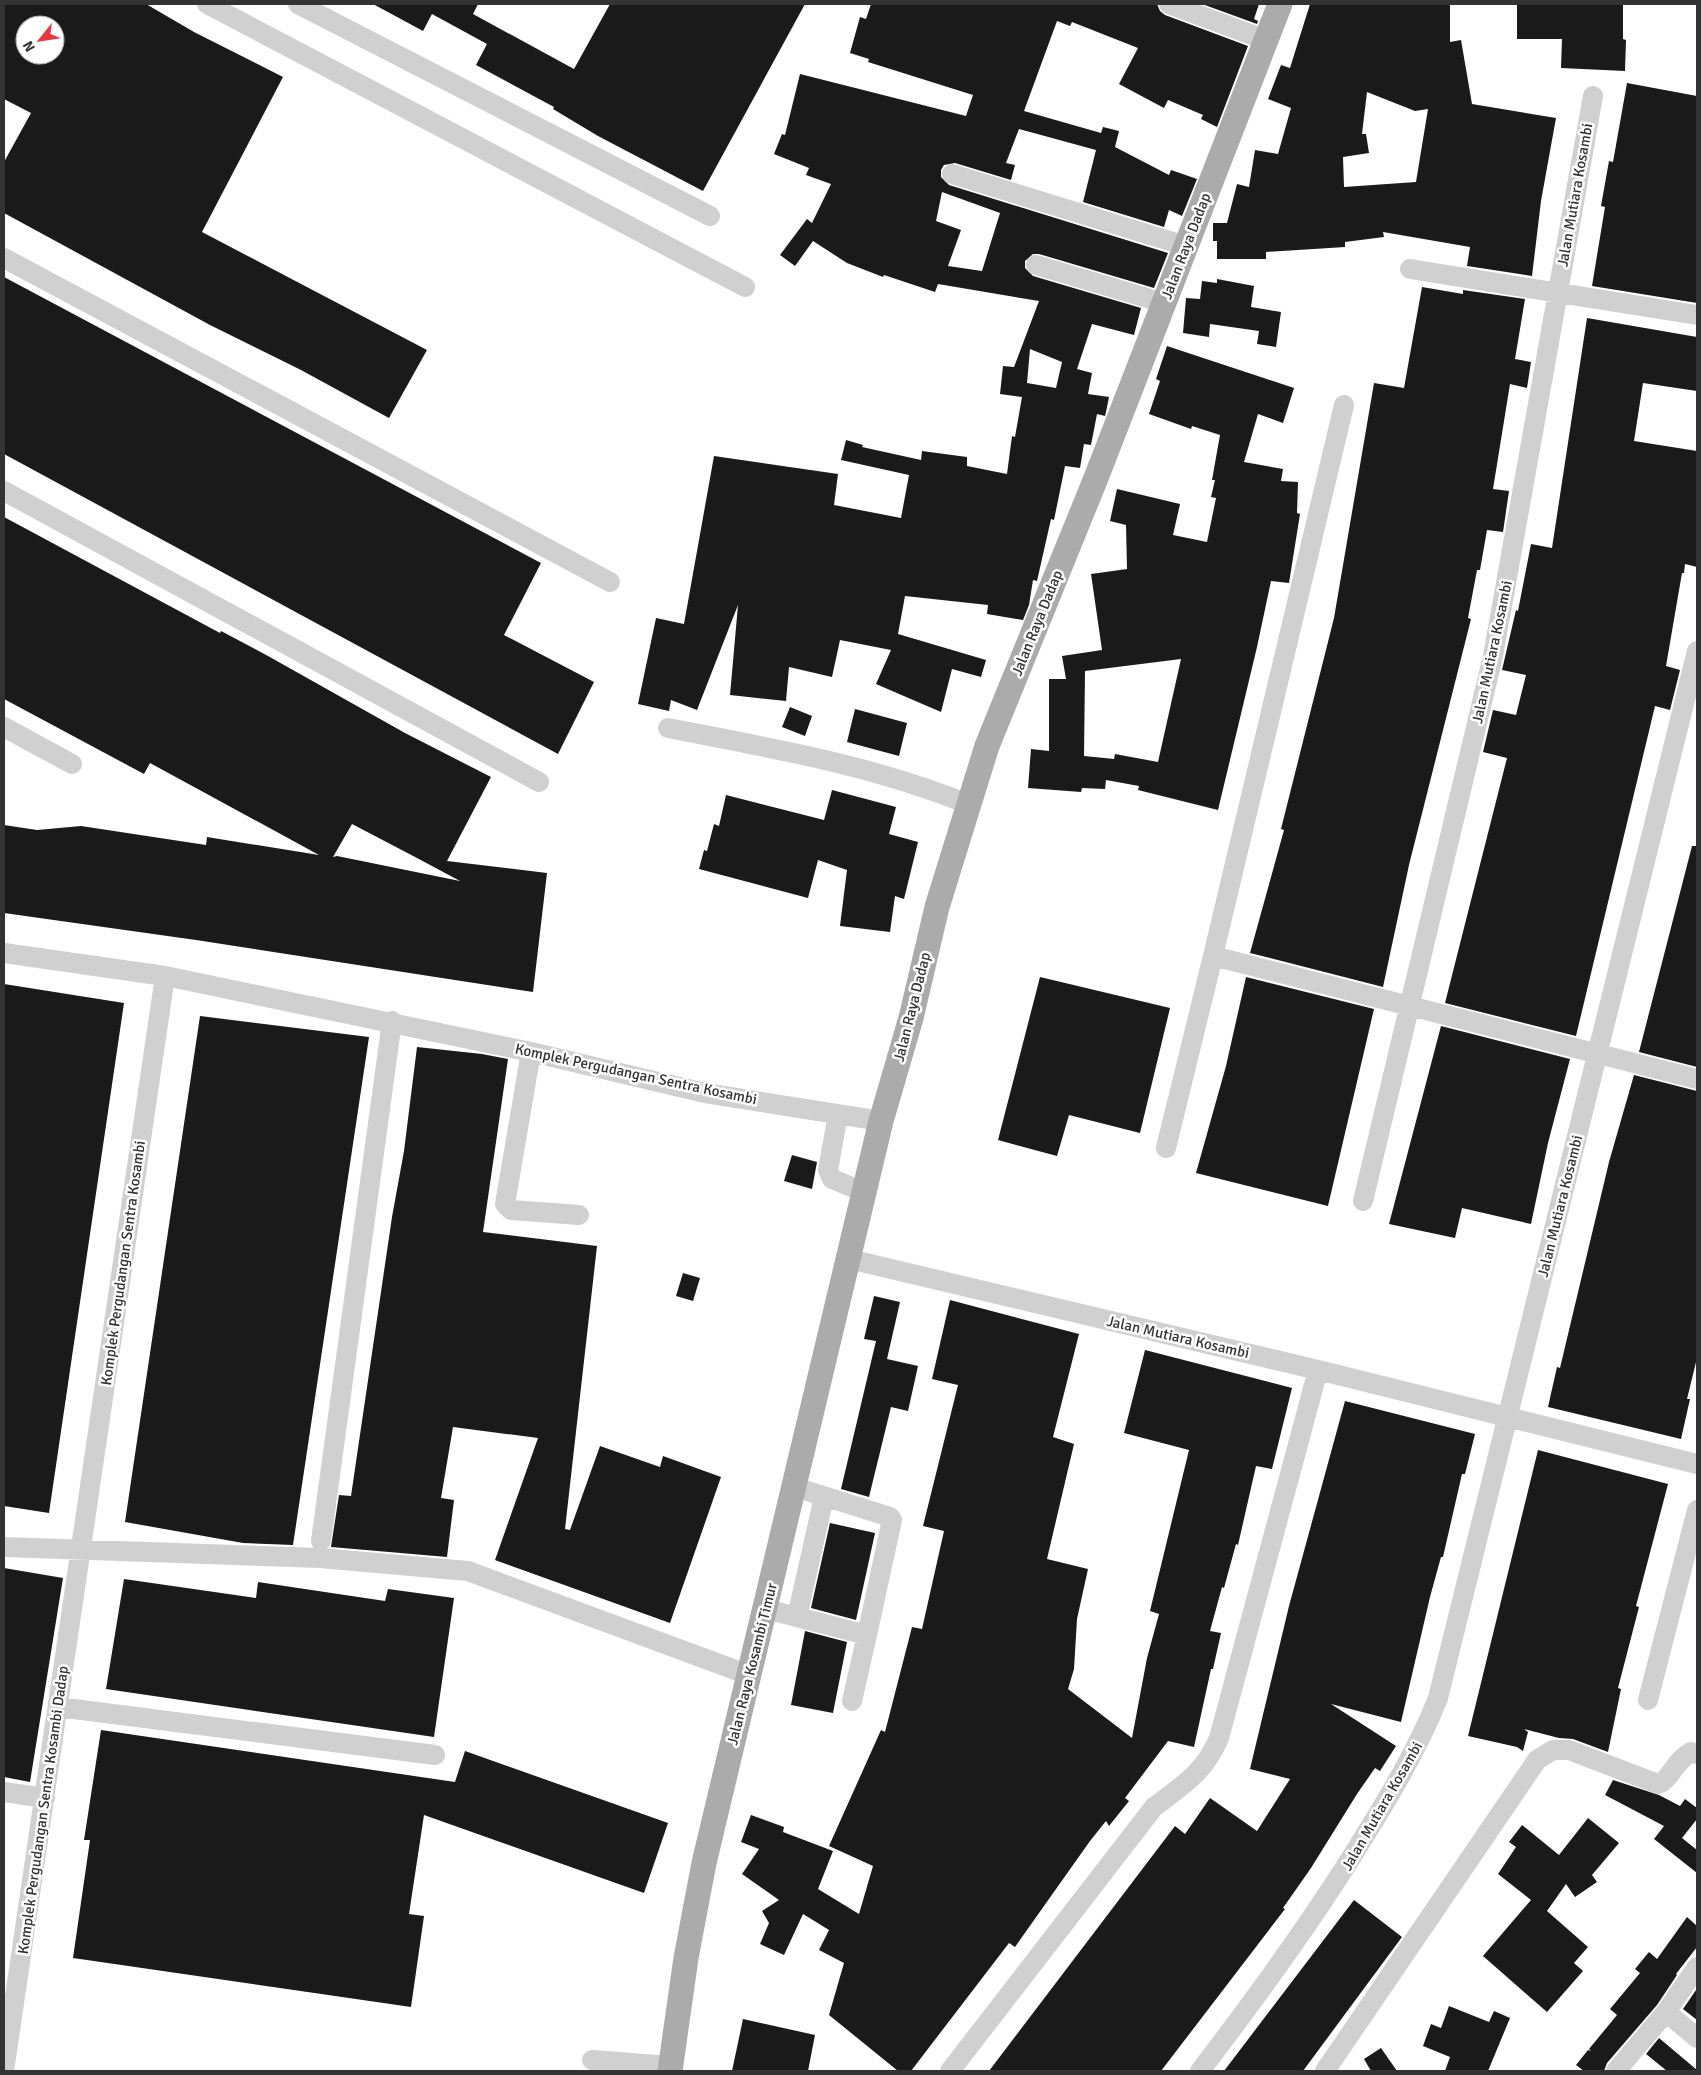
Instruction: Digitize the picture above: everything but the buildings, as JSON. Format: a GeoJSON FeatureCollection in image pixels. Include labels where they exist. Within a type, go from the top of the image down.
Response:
{"type":"FeatureCollection","features":[{"type":"Feature","properties":{"kind":"main road","name":"Jalan Raya Dadap"},"geometry":{"type":"LineString","coordinates":[[860,1261],[864,1192],[881,1121],[911,1018],[937,907],[988,746],[1164,303],[1280,4]]}},
{"type":"Feature","properties":{"kind":"main road","name":"Jalan Raya Kosambi Timur"},"geometry":{"type":"LineString","coordinates":[[671,2069],[686,1958],[704,1863],[795,1487],[860,1261]]}},
{"type":"Feature","properties":{"kind":"street"},"geometry":{"type":"LineString","coordinates":[[207,4],[745,287]]}},
{"type":"Feature","properties":{"kind":"street"},"geometry":{"type":"LineString","coordinates":[[298,4],[710,216]]}},
{"type":"Feature","properties":{"kind":"street"},"geometry":{"type":"LineString","coordinates":[[1169,4],[1266,40]]}},
{"type":"Feature","properties":{"kind":"street","name":"Jalan Mutiara Kosambi"},"geometry":{"type":"LineString","coordinates":[[1363,1201],[1493,656],[1593,96]]}},
{"type":"Feature","properties":{"kind":"street"},"geometry":{"type":"LineString","coordinates":[[952,174],[1186,246]]}},
{"type":"Feature","properties":{"kind":"street"},"geometry":{"type":"LineString","coordinates":[[4,258],[610,582]]}},
{"type":"Feature","properties":{"kind":"street"},"geometry":{"type":"LineString","coordinates":[[1036,265],[1164,303]]}},
{"type":"Feature","properties":{"kind":"street"},"geometry":{"type":"LineString","coordinates":[[1410,269],[1697,315]]}},
{"type":"Feature","properties":{"kind":"street"},"geometry":{"type":"LineString","coordinates":[[1166,1148],[1214,956],[1344,405]]}},
{"type":"Feature","properties":{"kind":"street"},"geometry":{"type":"LineString","coordinates":[[4,490],[539,782]]}},
{"type":"Feature","properties":{"kind":"street","name":"Jalan Mutiara Kosambi"},"geometry":{"type":"LineString","coordinates":[[1200,2071],[1276,1971],[1344,1870],[1404,1772],[1438,1698],[1507,1416],[1599,1055],[1697,651]]}},
{"type":"Feature","properties":{"kind":"street"},"geometry":{"type":"LineString","coordinates":[[4,727],[72,764]]}},
{"type":"Feature","properties":{"kind":"street"},"geometry":{"type":"LineString","coordinates":[[668,728],[875,772],[932,790],[970,805]]}},
{"type":"Feature","properties":{"kind":"street","name":"Komplek Pergudangan Sentra Kosambi"},"geometry":{"type":"LineString","coordinates":[[4,953],[165,976],[392,1021],[705,1093],[881,1121]]}},
{"type":"Feature","properties":{"kind":"street"},"geometry":{"type":"LineString","coordinates":[[1214,956],[1697,1079]]}},
{"type":"Feature","properties":{"kind":"street","name":"Komplek Pergudangan Sentra Kosambi"},"geometry":{"type":"LineString","coordinates":[[82,1550],[165,976]]}},
{"type":"Feature","properties":{"kind":"street"},"geometry":{"type":"LineString","coordinates":[[321,1541],[392,1021]]}},
{"type":"Feature","properties":{"kind":"street"},"geometry":{"type":"LineString","coordinates":[[531,1052],[505,1204],[510,1210],[579,1215]]}},
{"type":"Feature","properties":{"kind":"street"},"geometry":{"type":"LineString","coordinates":[[838,1114],[828,1170],[829,1175],[832,1179],[864,1192]]}},
{"type":"Feature","properties":{"kind":"street","name":"Jalan Mutiara Kosambi"},"geometry":{"type":"LineString","coordinates":[[860,1261],[1318,1370],[1697,1464]]}},
{"type":"Feature","properties":{"kind":"street"},"geometry":{"type":"LineString","coordinates":[[950,2071],[1154,1807],[1198,1774],[1212,1755],[1219,1738],[1318,1370]]}},
{"type":"Feature","properties":{"kind":"street"},"geometry":{"type":"LineString","coordinates":[[795,1487],[887,1515],[892,1520],[852,1701]]}},
{"type":"Feature","properties":{"kind":"street"},"geometry":{"type":"LineString","coordinates":[[797,1617],[824,1497]]}},
{"type":"Feature","properties":{"kind":"street"},"geometry":{"type":"LineString","coordinates":[[1648,1700],[1697,1510]]}},
{"type":"Feature","properties":{"kind":"street"},"geometry":{"type":"LineString","coordinates":[[4,1548],[320,1558],[468,1571],[749,1675]]}},
{"type":"Feature","properties":{"kind":"street","name":"Komplek Pergudangan Sentra Kosambi Dadap"},"geometry":{"type":"LineString","coordinates":[[4,2071],[82,1550]]}},
{"type":"Feature","properties":{"kind":"street"},"geometry":{"type":"LineString","coordinates":[[766,1609],[867,1636]]}},
{"type":"Feature","properties":{"kind":"street"},"geometry":{"type":"LineString","coordinates":[[58,1707],[435,1755]]}},
{"type":"Feature","properties":{"kind":"street"},"geometry":{"type":"LineString","coordinates":[[1326,2071],[1537,1760],[1553,1750],[1569,1750],[1658,1784],[1664,1782],[1682,1756],[1691,1752],[1697,1754]]}},
{"type":"Feature","properties":{"kind":"street"},"geometry":{"type":"LineString","coordinates":[[4,1792],[44,1798]]}},
{"type":"Feature","properties":{"kind":"street"},"geometry":{"type":"LineString","coordinates":[[1616,2071],[1666,2012],[1697,1967]]}},
{"type":"Feature","properties":{"kind":"street"},"geometry":{"type":"LineString","coordinates":[[1666,2012],[1697,2038]]}},
{"type":"Feature","properties":{"kind":"street"},"geometry":{"type":"LineString","coordinates":[[592,2060],[671,2069]]}}]}
